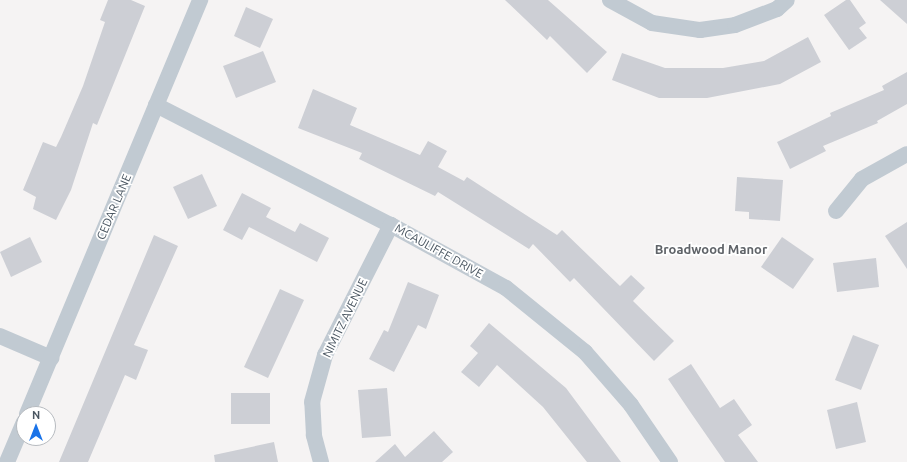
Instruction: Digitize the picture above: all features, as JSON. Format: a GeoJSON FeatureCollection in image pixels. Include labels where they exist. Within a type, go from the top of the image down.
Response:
{"type":"FeatureCollection","features":[{"type":"Feature","properties":{"kind":"street","name":"CEDAR LANE"},"geometry":{"type":"LineString","coordinates":[[30,406],[200,0]]}},
{"type":"Feature","properties":{"kind":"street"},"geometry":{"type":"LineString","coordinates":[[610,0],[652,22],[700,30],[735,25],[777,9],[787,0]]}},
{"type":"Feature","properties":{"kind":"street","name":"MCAULIFFE DRIVE"},"geometry":{"type":"LineString","coordinates":[[156,105],[391,224],[506,288],[585,352],[631,404],[670,462]]}},
{"type":"Feature","properties":{"kind":"street"},"geometry":{"type":"LineString","coordinates":[[836,211],[862,179],[907,154]]}},
{"type":"Feature","properties":{"kind":"street","name":"NIMITZ AVENUE"},"geometry":{"type":"LineString","coordinates":[[321,462],[314,435],[312,402],[325,355],[391,224]]}},
{"type":"Feature","properties":{"kind":"street"},"geometry":{"type":"LineString","coordinates":[[0,336],[50,358]]}},
{"type":"Feature","properties":{"kind":"street"},"geometry":{"type":"LineString","coordinates":[[7,462],[16,441]]}},
{"type":"Feature","properties":{"kind":"building"},"geometry":{"type":"Polygon","coordinates":[[[108,0],[131,0],[145,6],[97,125],[93,123],[71,190],[56,220],[33,209],[36,197],[23,190],[43,142],[56,147],[61,137],[83,86],[105,22],[100,20],[108,0]]]}},
{"type":"Feature","properties":{"kind":"building"},"geometry":{"type":"Polygon","coordinates":[[[505,0],[548,0],[607,52],[587,73],[550,36],[547,40],[505,0]]]}},
{"type":"Feature","properties":{"kind":"building"},"geometry":{"type":"Polygon","coordinates":[[[846,0],[850,0],[866,23],[859,28],[867,38],[849,50],[824,15],[846,0]]]}},
{"type":"Feature","properties":{"kind":"building"},"geometry":{"type":"Polygon","coordinates":[[[880,0],[907,0],[907,24],[880,0]]]}},
{"type":"Feature","properties":{"kind":"building"},"geometry":{"type":"Polygon","coordinates":[[[246,7],[273,19],[260,48],[234,36],[246,7]]]}},
{"type":"Feature","properties":{"kind":"building"},"geometry":{"type":"Polygon","coordinates":[[[808,37],[821,62],[780,84],[707,98],[659,98],[612,80],[622,53],[665,68],[723,68],[764,61],[808,37]]]}},
{"type":"Feature","properties":{"kind":"building"},"geometry":{"type":"Polygon","coordinates":[[[263,51],[276,82],[236,98],[223,66],[263,51]]]}},
{"type":"Feature","properties":{"kind":"building"},"geometry":{"type":"Polygon","coordinates":[[[907,72],[907,104],[877,121],[878,123],[823,146],[826,151],[790,169],[777,142],[831,116],[830,113],[884,90],[882,86],[907,72]]]}},
{"type":"Feature","properties":{"kind":"building"},"geometry":{"type":"Polygon","coordinates":[[[313,89],[357,108],[350,125],[420,155],[428,141],[447,151],[438,167],[464,181],[467,177],[557,235],[562,230],[620,286],[631,275],[645,288],[633,301],[674,341],[654,361],[574,278],[570,282],[533,244],[529,249],[438,192],[435,196],[359,159],[362,153],[298,128],[313,89]]]}},
{"type":"Feature","properties":{"kind":"building"},"geometry":{"type":"Polygon","coordinates":[[[202,174],[217,206],[188,219],[173,187],[202,174]]]}},
{"type":"Feature","properties":{"kind":"building"},"geometry":{"type":"Polygon","coordinates":[[[737,177],[783,180],[780,221],[749,219],[749,212],[735,211],[737,177]]]}},
{"type":"Feature","properties":{"kind":"building"},"geometry":{"type":"Polygon","coordinates":[[[242,193],[271,208],[266,217],[295,232],[300,223],[329,238],[317,262],[249,227],[242,240],[223,230],[242,193]]]}},
{"type":"Feature","properties":{"kind":"building"},"geometry":{"type":"Polygon","coordinates":[[[907,222],[907,269],[885,236],[907,222]]]}},
{"type":"Feature","properties":{"kind":"building"},"geometry":{"type":"Polygon","coordinates":[[[154,235],[178,246],[134,345],[148,350],[136,380],[125,375],[88,462],[59,462],[154,235]]]}},
{"type":"Feature","properties":{"kind":"building"},"geometry":{"type":"Polygon","coordinates":[[[30,237],[42,262],[11,277],[0,252],[30,237]]]}},
{"type":"Feature","properties":{"kind":"building"},"geometry":{"type":"Polygon","coordinates":[[[782,237],[814,259],[793,289],[761,267],[782,237]]]}},
{"type":"Feature","properties":{"kind":"building"},"geometry":{"type":"Polygon","coordinates":[[[876,258],[879,287],[837,292],[833,263],[876,258]]]}},
{"type":"Feature","properties":{"kind":"building"},"geometry":{"type":"Polygon","coordinates":[[[408,282],[439,295],[426,329],[418,325],[394,372],[369,359],[384,330],[388,332],[408,282]]]}},
{"type":"Feature","properties":{"kind":"building"},"geometry":{"type":"Polygon","coordinates":[[[280,289],[304,300],[268,378],[244,367],[280,289]]]}},
{"type":"Feature","properties":{"kind":"building"},"geometry":{"type":"Polygon","coordinates":[[[489,323],[566,388],[621,462],[587,462],[543,407],[497,365],[479,387],[461,372],[478,353],[470,346],[489,323]]]}},
{"type":"Feature","properties":{"kind":"building"},"geometry":{"type":"Polygon","coordinates":[[[853,335],[879,345],[861,390],[835,380],[853,335]]]}},
{"type":"Feature","properties":{"kind":"building"},"geometry":{"type":"Polygon","coordinates":[[[691,364],[720,408],[734,399],[752,425],[738,435],[758,462],[725,462],[691,413],[668,379],[691,364]]]}},
{"type":"Feature","properties":{"kind":"building"},"geometry":{"type":"Polygon","coordinates":[[[387,388],[391,436],[362,438],[358,390],[387,388]]]}},
{"type":"Feature","properties":{"kind":"building"},"geometry":{"type":"Polygon","coordinates":[[[231,393],[270,393],[270,424],[231,424],[231,393]]]}},
{"type":"Feature","properties":{"kind":"building"},"geometry":{"type":"Polygon","coordinates":[[[857,402],[866,442],[836,449],[827,410],[857,402]]]}},
{"type":"Feature","properties":{"kind":"building"},"geometry":{"type":"Polygon","coordinates":[[[434,431],[453,452],[442,462],[375,462],[395,444],[405,457],[434,431]]]}},
{"type":"Feature","properties":{"kind":"building"},"geometry":{"type":"Polygon","coordinates":[[[274,442],[278,462],[215,462],[214,455],[274,442]]]}},
{"type":"Feature","properties":{"kind":"district","name":"Broadwood Manor"},"geometry":{"type":"Point","coordinates":[711,249]}}]}
